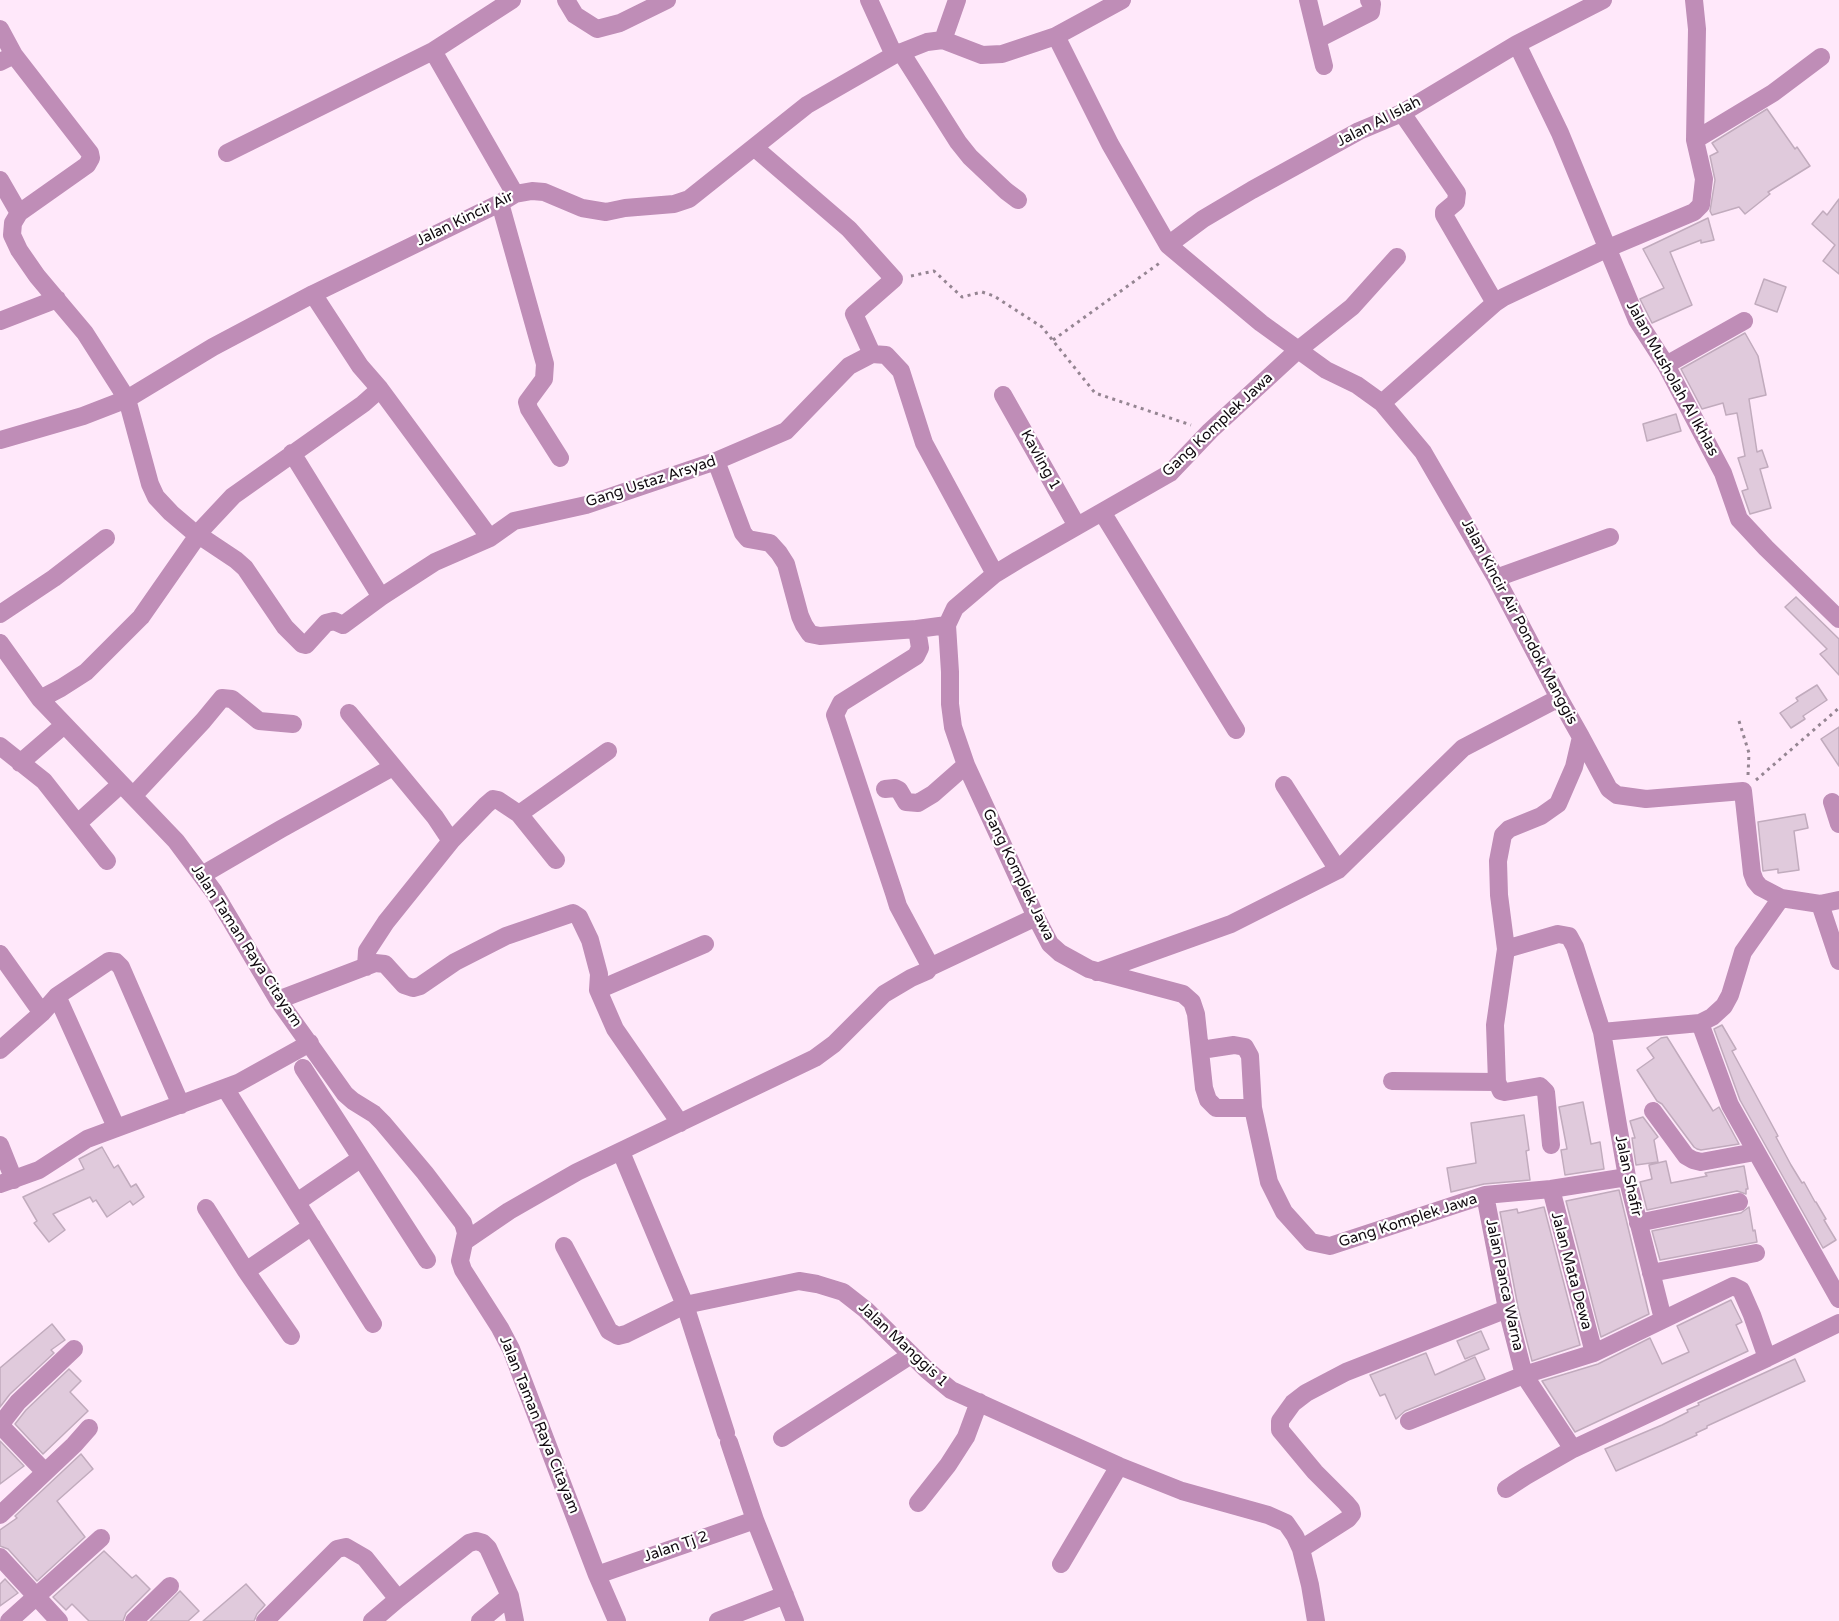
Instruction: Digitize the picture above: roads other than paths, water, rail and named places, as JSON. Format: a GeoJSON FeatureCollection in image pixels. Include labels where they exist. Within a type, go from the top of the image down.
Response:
{"type":"FeatureCollection","features":[{"type":"Feature","properties":{"kind":"street"},"geometry":{"type":"LineString","coordinates":[[227,153],[433,51],[512,0]]}},
{"type":"Feature","properties":{"kind":"street"},"geometry":{"type":"LineString","coordinates":[[570,8],[597,29],[620,23],[667,0]]}},
{"type":"Feature","properties":{"kind":"street"},"geometry":{"type":"LineString","coordinates":[[869,0],[897,54],[958,142],[1017,200]]}},
{"type":"Feature","properties":{"kind":"street"},"geometry":{"type":"LineString","coordinates":[[957,0],[943,40],[982,55],[1002,54],[1056,36],[1122,0]]}},
{"type":"Feature","properties":{"kind":"street"},"geometry":{"type":"LineString","coordinates":[[1308,0],[1324,66]]}},
{"type":"Feature","properties":{"kind":"street"},"geometry":{"type":"LineString","coordinates":[[1318,39],[1371,12],[1372,4],[1369,0]]}},
{"type":"Feature","properties":{"kind":"street"},"geometry":{"type":"LineString","coordinates":[[1382,403],[1495,303],[1606,249],[1694,212],[1701,205],[1704,179],[1695,140],[1697,29],[1694,0]]}},
{"type":"Feature","properties":{"kind":"street","name":"Jalan Al Islah"},"geometry":{"type":"LineString","coordinates":[[1172,248],[1203,219],[1252,190],[1359,131],[1402,113],[1517,44],[1598,2]]}},
{"type":"Feature","properties":{"kind":"street"},"geometry":{"type":"LineString","coordinates":[[0,29],[7,58],[90,153],[91,158],[87,165],[19,213],[13,223],[12,235],[37,276],[85,333],[127,399],[150,484],[156,496],[171,513],[199,534]]}},
{"type":"Feature","properties":{"kind":"street"},"geometry":{"type":"LineString","coordinates":[[1056,36],[1110,144],[1172,248]]}},
{"type":"Feature","properties":{"kind":"street","name":"Jalan Kincir Air"},"geometry":{"type":"LineString","coordinates":[[0,440],[83,416],[127,399],[213,347],[313,294],[507,198],[532,191],[544,192],[582,208],[606,212],[674,204],[689,199],[807,105],[897,54],[927,42],[943,40]]}},
{"type":"Feature","properties":{"kind":"street","name":"Jalan Musholah Al Ikhlas"},"geometry":{"type":"LineString","coordinates":[[1517,44],[1560,133],[1637,320],[1666,365],[1723,473],[1739,519],[1839,619]]}},
{"type":"Feature","properties":{"kind":"street"},"geometry":{"type":"LineString","coordinates":[[433,51],[507,198],[545,364],[544,379],[528,402],[530,409],[561,458]]}},
{"type":"Feature","properties":{"kind":"street"},"geometry":{"type":"LineString","coordinates":[[1695,140],[1773,93],[1821,57]]}},
{"type":"Feature","properties":{"kind":"street"},"geometry":{"type":"LineString","coordinates":[[1402,113],[1457,193],[1456,202],[1444,212],[1444,215],[1495,303]]}},
{"type":"Feature","properties":{"kind":"street"},"geometry":{"type":"LineString","coordinates":[[755,148],[849,229],[894,279],[854,314],[872,354],[886,355],[901,371],[924,443],[995,574]]}},
{"type":"Feature","properties":{"kind":"street"},"geometry":{"type":"LineString","coordinates":[[0,180],[19,213]]}},
{"type":"Feature","properties":{"kind":"street","name":"Jalan Kincir Air Pondok Manggis"},"geometry":{"type":"LineString","coordinates":[[1172,248],[1298,350],[1326,370],[1357,385],[1382,403],[1423,452],[1496,578],[1558,698],[1581,737],[1574,766],[1558,804],[1541,816],[1509,829],[1503,835],[1498,861],[1506,949],[1495,1024],[1497,1082]]}},
{"type":"Feature","properties":{"kind":"street","name":"Gang Komplek Jawa"},"geometry":{"type":"LineString","coordinates":[[1397,257],[1352,307],[1298,350],[1210,431],[1170,473],[995,574],[955,608],[947,625],[951,715],[966,765],[1050,944],[1060,953],[1097,972],[1184,994],[1192,1002],[1196,1014],[1204,1088],[1208,1100],[1216,1108],[1252,1108],[1269,1182],[1284,1212],[1311,1242],[1330,1246],[1485,1195],[1551,1189],[1627,1177]]}},
{"type":"Feature","properties":{"kind":"street"},"geometry":{"type":"LineString","coordinates":[[313,294],[360,366],[380,389],[490,538]]}},
{"type":"Feature","properties":{"kind":"street"},"geometry":{"type":"LineString","coordinates":[[0,321],[57,298]]}},
{"type":"Feature","properties":{"kind":"street"},"geometry":{"type":"LineString","coordinates":[[1666,365],[1744,321]]}},
{"type":"Feature","properties":{"kind":"street","name":"Gang Ustaz Arsyad"},"geometry":{"type":"LineString","coordinates":[[199,534],[245,568],[285,627],[302,644],[309,644],[326,624],[334,621],[343,625],[439,559],[490,538],[514,521],[586,505],[716,461],[786,431],[849,366],[872,354]]}},
{"type":"Feature","properties":{"kind":"street"},"geometry":{"type":"LineString","coordinates":[[40,699],[86,672],[141,617],[199,534],[233,496],[363,404],[380,389]]}},
{"type":"Feature","properties":{"kind":"street","name":"Kavling 1"},"geometry":{"type":"LineString","coordinates":[[1004,395],[1077,526]]}},
{"type":"Feature","properties":{"kind":"street"},"geometry":{"type":"LineString","coordinates":[[291,453],[381,597]]}},
{"type":"Feature","properties":{"kind":"street"},"geometry":{"type":"LineString","coordinates":[[716,461],[748,539],[770,543],[786,564],[800,616],[810,634],[820,636],[947,625]]}},
{"type":"Feature","properties":{"kind":"street"},"geometry":{"type":"LineString","coordinates":[[1102,512],[1236,730]]}},
{"type":"Feature","properties":{"kind":"street"},"geometry":{"type":"LineString","coordinates":[[1496,578],[1610,537]]}},
{"type":"Feature","properties":{"kind":"street"},"geometry":{"type":"LineString","coordinates":[[0,614],[54,578],[106,538]]}},
{"type":"Feature","properties":{"kind":"street"},"geometry":{"type":"LineString","coordinates":[[917,629],[920,648],[916,656],[841,703],[835,716],[898,906],[930,967]]}},
{"type":"Feature","properties":{"kind":"street","name":"Jalan Taman Raya Citayam"},"geometry":{"type":"LineString","coordinates":[[0,643],[40,699],[176,841],[214,892],[278,1000],[345,1094],[379,1118],[463,1223],[466,1233],[460,1261],[463,1270],[511,1349],[597,1575],[617,1621]]}},
{"type":"Feature","properties":{"kind":"street"},"geometry":{"type":"LineString","coordinates":[[78,823],[127,790],[203,721],[222,698],[232,699],[259,721],[293,724]]}},
{"type":"Feature","properties":{"kind":"street"},"geometry":{"type":"LineString","coordinates":[[1097,972],[1231,924],[1338,870],[1463,748],[1558,698]]}},
{"type":"Feature","properties":{"kind":"street"},"geometry":{"type":"LineString","coordinates":[[349,714],[435,817],[451,841]]}},
{"type":"Feature","properties":{"kind":"street"},"geometry":{"type":"LineString","coordinates":[[20,763],[64,725]]}},
{"type":"Feature","properties":{"kind":"street"},"geometry":{"type":"LineString","coordinates":[[1581,737],[1609,789],[1617,795],[1646,799],[1743,791],[1752,873],[1760,887],[1781,898],[1820,904],[1839,900]]}},
{"type":"Feature","properties":{"kind":"street"},"geometry":{"type":"LineString","coordinates":[[1,749],[44,780],[107,861]]}},
{"type":"Feature","properties":{"kind":"street"},"geometry":{"type":"LineString","coordinates":[[519,814],[608,751]]}},
{"type":"Feature","properties":{"kind":"street"},"geometry":{"type":"LineString","coordinates":[[885,789],[895,788],[899,790],[906,802],[918,802],[933,794],[966,765]]}},
{"type":"Feature","properties":{"kind":"street"},"geometry":{"type":"LineString","coordinates":[[202,875],[393,767]]}},
{"type":"Feature","properties":{"kind":"street"},"geometry":{"type":"LineString","coordinates":[[1284,784],[1338,870]]}},
{"type":"Feature","properties":{"kind":"street"},"geometry":{"type":"LineString","coordinates":[[366,967],[367,951],[386,922],[451,841],[493,799],[511,807],[519,814],[556,860]]}},
{"type":"Feature","properties":{"kind":"street"},"geometry":{"type":"LineString","coordinates":[[1832,802],[1839,824]]}},
{"type":"Feature","properties":{"kind":"street"},"geometry":{"type":"LineString","coordinates":[[1506,949],[1558,934],[1569,936],[1575,947],[1602,1032],[1700,1023],[1712,1017],[1724,1006],[1730,995],[1743,952],[1781,898]]}},
{"type":"Feature","properties":{"kind":"street"},"geometry":{"type":"LineString","coordinates":[[1820,904],[1839,961]]}},
{"type":"Feature","properties":{"kind":"street"},"geometry":{"type":"LineString","coordinates":[[278,1000],[375,963],[385,964],[404,985],[412,988],[420,986],[455,962],[497,941],[562,915],[573,913],[579,917],[593,950],[599,974],[598,990],[615,1029],[680,1123]]}},
{"type":"Feature","properties":{"kind":"street"},"geometry":{"type":"LineString","coordinates":[[465,1241],[509,1211],[577,1172],[815,1058],[834,1044],[884,994],[927,971],[930,967],[1036,917]]}},
{"type":"Feature","properties":{"kind":"street"},"geometry":{"type":"LineString","coordinates":[[598,990],[705,944]]}},
{"type":"Feature","properties":{"kind":"street"},"geometry":{"type":"LineString","coordinates":[[0,954],[42,1013]]}},
{"type":"Feature","properties":{"kind":"street"},"geometry":{"type":"LineString","coordinates":[[0,1050],[42,1013],[57,996],[109,961],[116,962],[121,967],[181,1105]]}},
{"type":"Feature","properties":{"kind":"street"},"geometry":{"type":"LineString","coordinates":[[57,996],[116,1127]]}},
{"type":"Feature","properties":{"kind":"street"},"geometry":{"type":"LineString","coordinates":[[1700,1023],[1730,1105],[1839,1299]]}},
{"type":"Feature","properties":{"kind":"street","name":"Jalan Shafir"},"geometry":{"type":"LineString","coordinates":[[1602,1032],[1627,1177],[1663,1319]]}},
{"type":"Feature","properties":{"kind":"street"},"geometry":{"type":"LineString","coordinates":[[0,1145],[7,1182],[39,1170],[87,1139],[238,1083],[310,1043]]}},
{"type":"Feature","properties":{"kind":"street"},"geometry":{"type":"LineString","coordinates":[[1201,1050],[1234,1045],[1245,1047],[1250,1056],[1252,1108]]}},
{"type":"Feature","properties":{"kind":"street"},"geometry":{"type":"LineString","coordinates":[[303,1068],[427,1260]]}},
{"type":"Feature","properties":{"kind":"street"},"geometry":{"type":"LineString","coordinates":[[1392,1081],[1497,1082],[1505,1092],[1540,1086],[1546,1092],[1551,1145]]}},
{"type":"Feature","properties":{"kind":"street"},"geometry":{"type":"LineString","coordinates":[[225,1088],[373,1324]]}},
{"type":"Feature","properties":{"kind":"street"},"geometry":{"type":"LineString","coordinates":[[1653,1111],[1686,1156],[1693,1161],[1701,1162],[1755,1152]]}},
{"type":"Feature","properties":{"kind":"street"},"geometry":{"type":"LineString","coordinates":[[621,1152],[685,1305],[755,1520],[795,1621]]}},
{"type":"Feature","properties":{"kind":"street"},"geometry":{"type":"LineString","coordinates":[[297,1202],[360,1159]]}},
{"type":"Feature","properties":{"kind":"street","name":"Jalan Mata Dewa"},"geometry":{"type":"LineString","coordinates":[[1551,1189],[1594,1353]]}},
{"type":"Feature","properties":{"kind":"street","name":"Jalan Panca Warna"},"geometry":{"type":"LineString","coordinates":[[1485,1195],[1507,1309],[1524,1375],[1573,1449]]}},
{"type":"Feature","properties":{"kind":"street"},"geometry":{"type":"LineString","coordinates":[[1638,1223],[1739,1202]]}},
{"type":"Feature","properties":{"kind":"street"},"geometry":{"type":"LineString","coordinates":[[206,1208],[291,1336]]}},
{"type":"Feature","properties":{"kind":"street"},"geometry":{"type":"LineString","coordinates":[[246,1271],[312,1226]]}},
{"type":"Feature","properties":{"kind":"street","name":"Jalan Manggis 1"},"geometry":{"type":"LineString","coordinates":[[564,1246],[609,1332],[618,1336],[685,1305],[799,1281],[843,1292],[874,1317],[938,1381],[951,1390],[1119,1466],[1182,1491],[1268,1515],[1286,1523],[1301,1549],[1317,1621]]}},
{"type":"Feature","properties":{"kind":"street"},"geometry":{"type":"LineString","coordinates":[[1651,1273],[1756,1253]]}},
{"type":"Feature","properties":{"kind":"street"},"geometry":{"type":"LineString","coordinates":[[1409,1421],[1524,1375],[1594,1353],[1733,1286],[1737,1287],[1752,1315],[1767,1358]]}},
{"type":"Feature","properties":{"kind":"street"},"geometry":{"type":"LineString","coordinates":[[1301,1549],[1348,1519],[1352,1514],[1351,1509],[1315,1472],[1280,1430],[1280,1421],[1293,1404],[1306,1393],[1346,1372],[1507,1309]]}},
{"type":"Feature","properties":{"kind":"street"},"geometry":{"type":"LineString","coordinates":[[1506,1489],[1573,1449],[1839,1323]]}},
{"type":"Feature","properties":{"kind":"street"},"geometry":{"type":"LineString","coordinates":[[45,1472],[0,1425],[18,1402],[74,1349]]}},
{"type":"Feature","properties":{"kind":"street"},"geometry":{"type":"LineString","coordinates":[[782,1438],[911,1355]]}},
{"type":"Feature","properties":{"kind":"street"},"geometry":{"type":"LineString","coordinates":[[918,1503],[948,1465],[966,1437],[979,1402]]}},
{"type":"Feature","properties":{"kind":"street"},"geometry":{"type":"LineString","coordinates":[[0,1515],[74,1445],[88,1428]]}},
{"type":"Feature","properties":{"kind":"street"},"geometry":{"type":"LineString","coordinates":[[1061,1564],[1119,1466]]}},
{"type":"Feature","properties":{"kind":"street","name":"Jalan Tj 2"},"geometry":{"type":"LineString","coordinates":[[597,1575],[755,1520]]}},
{"type":"Feature","properties":{"kind":"street"},"geometry":{"type":"LineString","coordinates":[[9,1621],[101,1538]]}},
{"type":"Feature","properties":{"kind":"street"},"geometry":{"type":"LineString","coordinates":[[372,1621],[469,1543],[476,1541],[488,1548],[510,1596],[515,1621]]}},
{"type":"Feature","properties":{"kind":"street"},"geometry":{"type":"LineString","coordinates":[[265,1621],[337,1549],[346,1547],[365,1558],[398,1599]]}},
{"type":"Feature","properties":{"kind":"street"},"geometry":{"type":"LineString","coordinates":[[0,1557],[59,1621]]}},
{"type":"Feature","properties":{"kind":"street"},"geometry":{"type":"LineString","coordinates":[[134,1621],[170,1586]]}},
{"type":"Feature","properties":{"kind":"street"},"geometry":{"type":"LineString","coordinates":[[718,1621],[784,1595]]}},
{"type":"Feature","properties":{"kind":"street"},"geometry":{"type":"LineString","coordinates":[[480,1621],[510,1596]]}}]}
